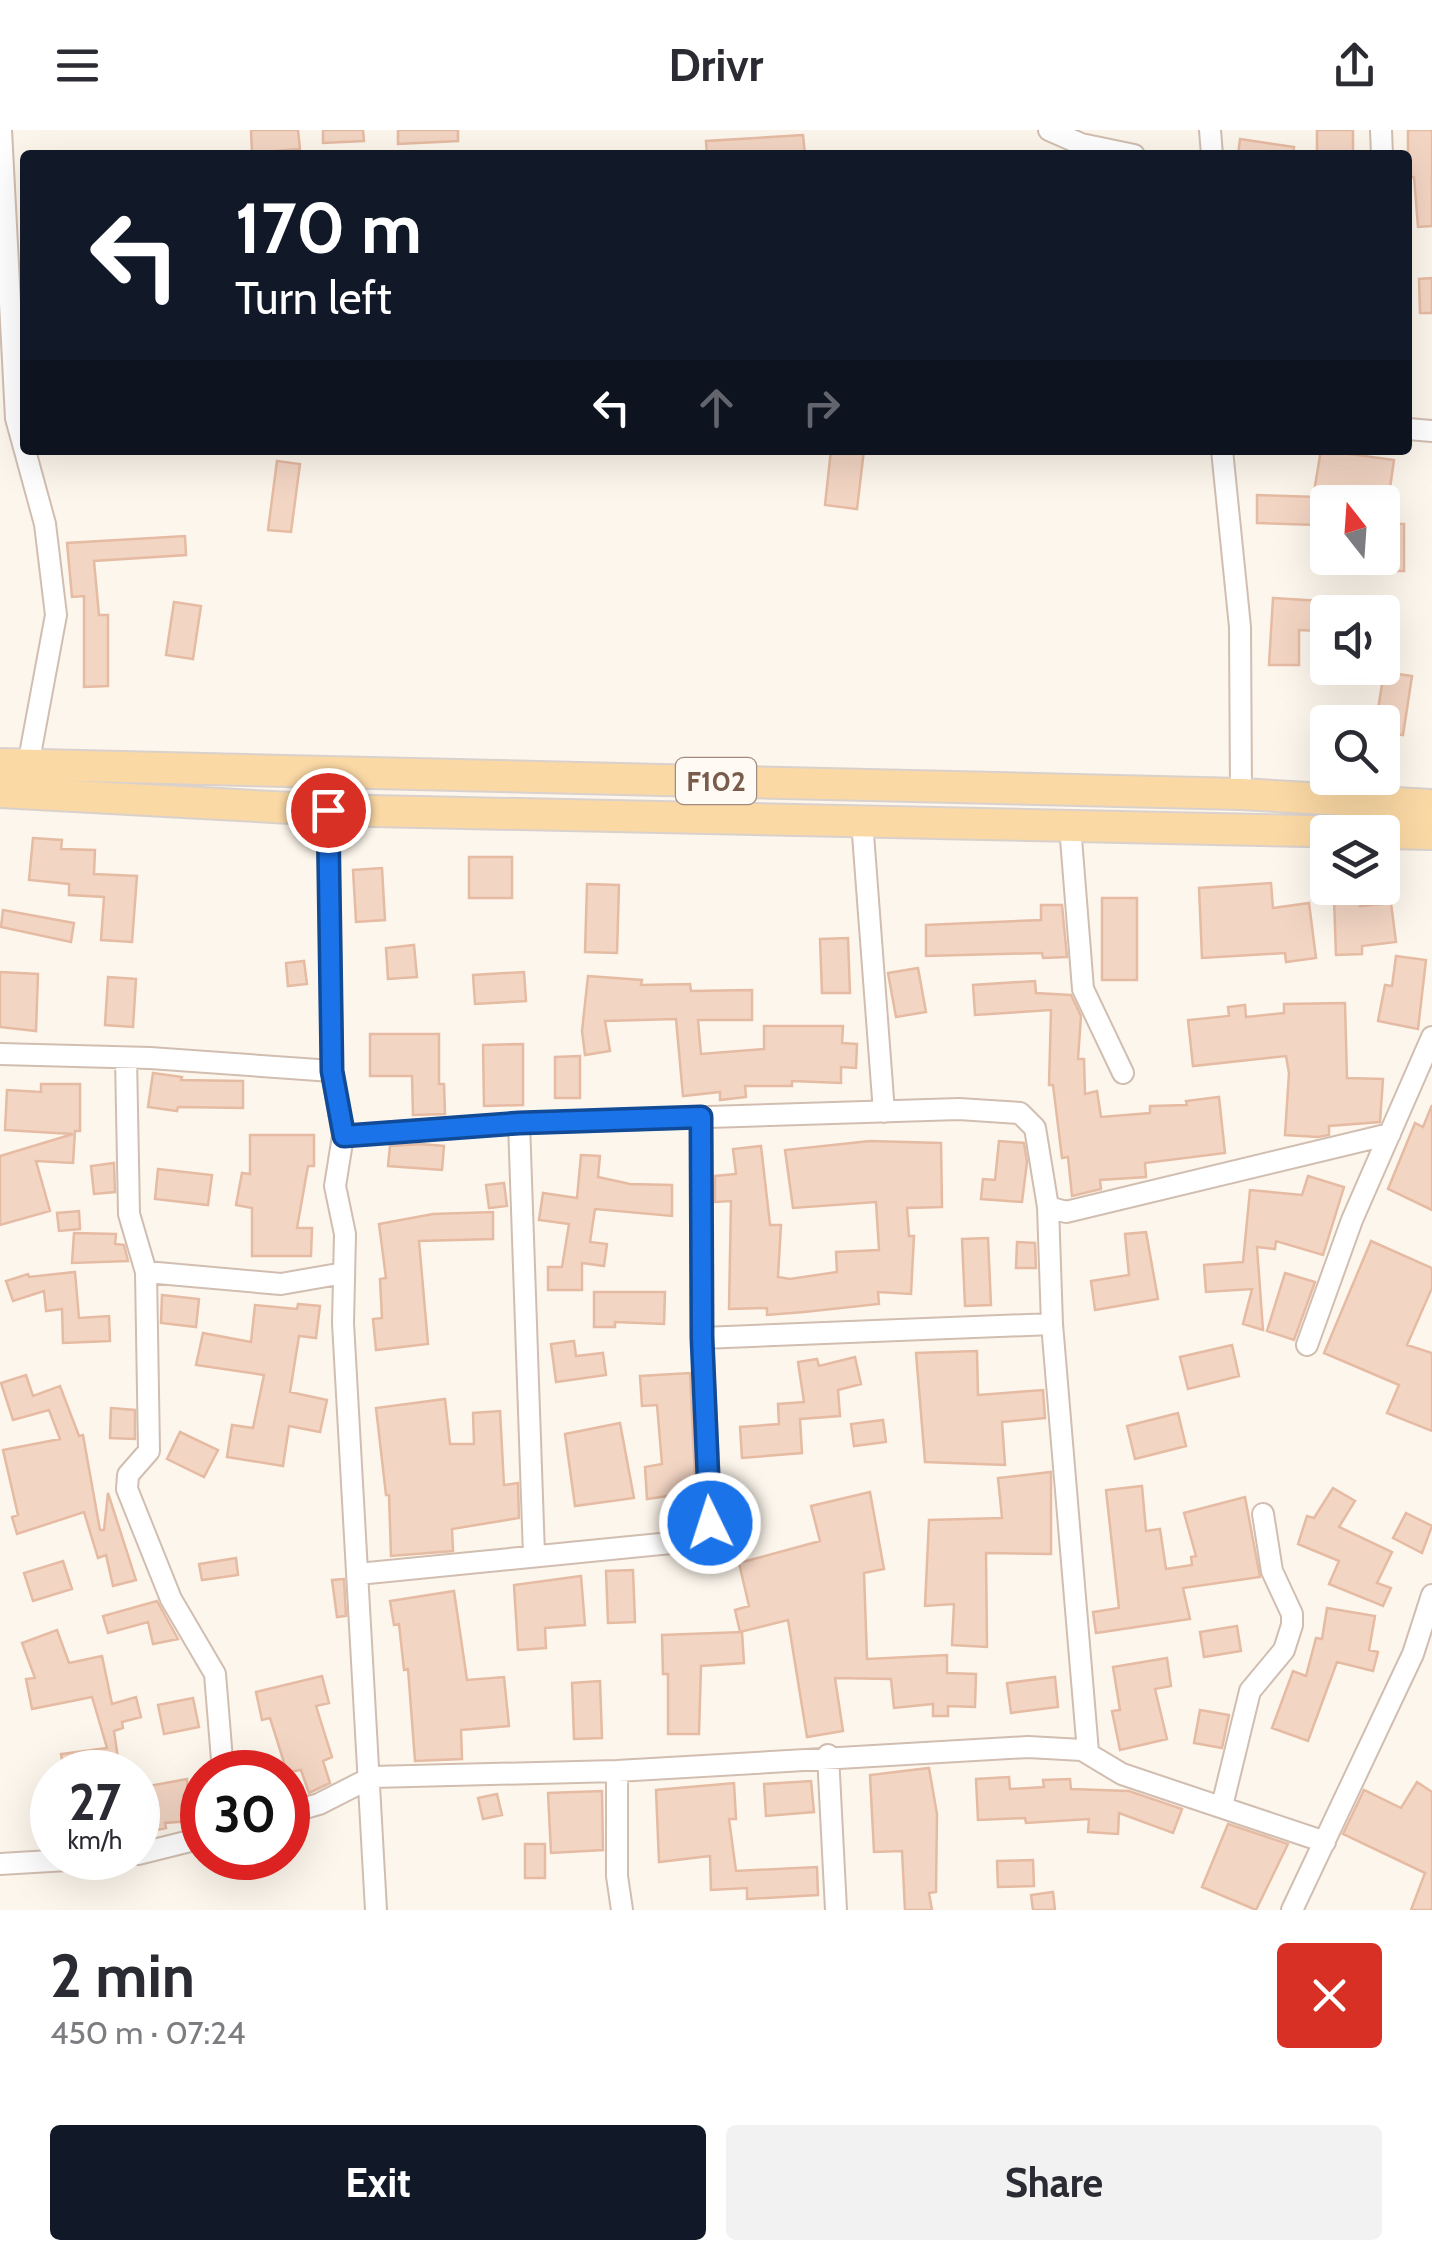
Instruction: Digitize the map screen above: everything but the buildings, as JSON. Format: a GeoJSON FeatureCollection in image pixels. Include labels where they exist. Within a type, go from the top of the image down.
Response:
{"type":"FeatureCollection","features":[{"type":"Feature","properties":{"kind":"main road","name":"F102"},"geometry":{"type":"LineString","coordinates":[[13,778],[1241,794],[1432,804]]}},
{"type":"Feature","properties":{"kind":"main road","name":"F102"},"geometry":{"type":"LineString","coordinates":[[13,778],[328,810],[1310,831]]}},
{"type":"Feature","properties":{"kind":"main road"},"geometry":{"type":"LineString","coordinates":[[1400,833],[1432,834]]}},
{"type":"Feature","properties":{"kind":"street"},"geometry":{"type":"LineString","coordinates":[[1,130],[16,418],[20,432]]}},
{"type":"Feature","properties":{"kind":"street"},"geometry":{"type":"LineString","coordinates":[[1049,130],[1081,144],[1110,150]]}},
{"type":"Feature","properties":{"kind":"street"},"geometry":{"type":"LineString","coordinates":[[13,778],[56,615],[46,524],[26,455]]}},
{"type":"Feature","properties":{"kind":"street"},"geometry":{"type":"LineString","coordinates":[[1223,455],[1240,627],[1241,794]]}},
{"type":"Feature","properties":{"kind":"street"},"geometry":{"type":"LineString","coordinates":[[328,810],[332,1071],[344,1136],[334,1186],[344,1234],[376,1910]]}},
{"type":"Feature","properties":{"kind":"street"},"geometry":{"type":"LineString","coordinates":[[862,820],[884,1112]]}},
{"type":"Feature","properties":{"kind":"street"},"geometry":{"type":"LineString","coordinates":[[1070,826],[1083,989],[1123,1073]]}},
{"type":"Feature","properties":{"kind":"street"},"geometry":{"type":"LineString","coordinates":[[1307,1345],[1352,1220],[1432,1037]]}},
{"type":"Feature","properties":{"kind":"street"},"geometry":{"type":"LineString","coordinates":[[0,1054],[332,1071]]}},
{"type":"Feature","properties":{"kind":"street"},"geometry":{"type":"LineString","coordinates":[[126,1058],[128,1214],[146,1272],[149,1450],[128,1475],[127,1489],[171,1599],[215,1674],[221,1750]]}},
{"type":"Feature","properties":{"kind":"street"},"geometry":{"type":"LineString","coordinates":[[344,1136],[519,1123],[701,1117],[1005,1109],[1020,1114],[1035,1128],[1048,1207],[1052,1324],[1088,1752]]}},
{"type":"Feature","properties":{"kind":"street"},"geometry":{"type":"LineString","coordinates":[[358,1574],[691,1541],[704,1534],[710,1523],[702,1338],[701,1117]]}},
{"type":"Feature","properties":{"kind":"street"},"geometry":{"type":"LineString","coordinates":[[519,1123],[534,1555]]}},
{"type":"Feature","properties":{"kind":"street"},"geometry":{"type":"LineString","coordinates":[[1048,1207],[1066,1212],[1390,1134]]}},
{"type":"Feature","properties":{"kind":"street"},"geometry":{"type":"LineString","coordinates":[[146,1272],[281,1284],[344,1272]]}},
{"type":"Feature","properties":{"kind":"street"},"geometry":{"type":"LineString","coordinates":[[702,1338],[1052,1324]]}},
{"type":"Feature","properties":{"kind":"street"},"geometry":{"type":"LineString","coordinates":[[1222,1806],[1250,1691],[1284,1650],[1292,1626],[1272,1570],[1262,1514]]}},
{"type":"Feature","properties":{"kind":"street"},"geometry":{"type":"LineString","coordinates":[[1292,1910],[1413,1654],[1432,1595]]}},
{"type":"Feature","properties":{"kind":"street"},"geometry":{"type":"LineString","coordinates":[[310,1807],[372,1777],[617,1771],[828,1755],[1028,1747],[1088,1752],[1122,1774],[1325,1842]]}},
{"type":"Feature","properties":{"kind":"street"},"geometry":{"type":"LineString","coordinates":[[828,1755],[836,1910]]}},
{"type":"Feature","properties":{"kind":"street"},"geometry":{"type":"LineString","coordinates":[[617,1771],[617,1876],[622,1910]]}},
{"type":"Feature","properties":{"kind":"street"},"geometry":{"type":"LineString","coordinates":[[0,1864],[30,1862]]}},
{"type":"Feature","properties":{"kind":"route"},"geometry":{"type":"LineString","coordinates":[[328,810],[332,1071],[344,1136],[519,1123],[701,1117],[702,1338],[710,1523]]}}]}
